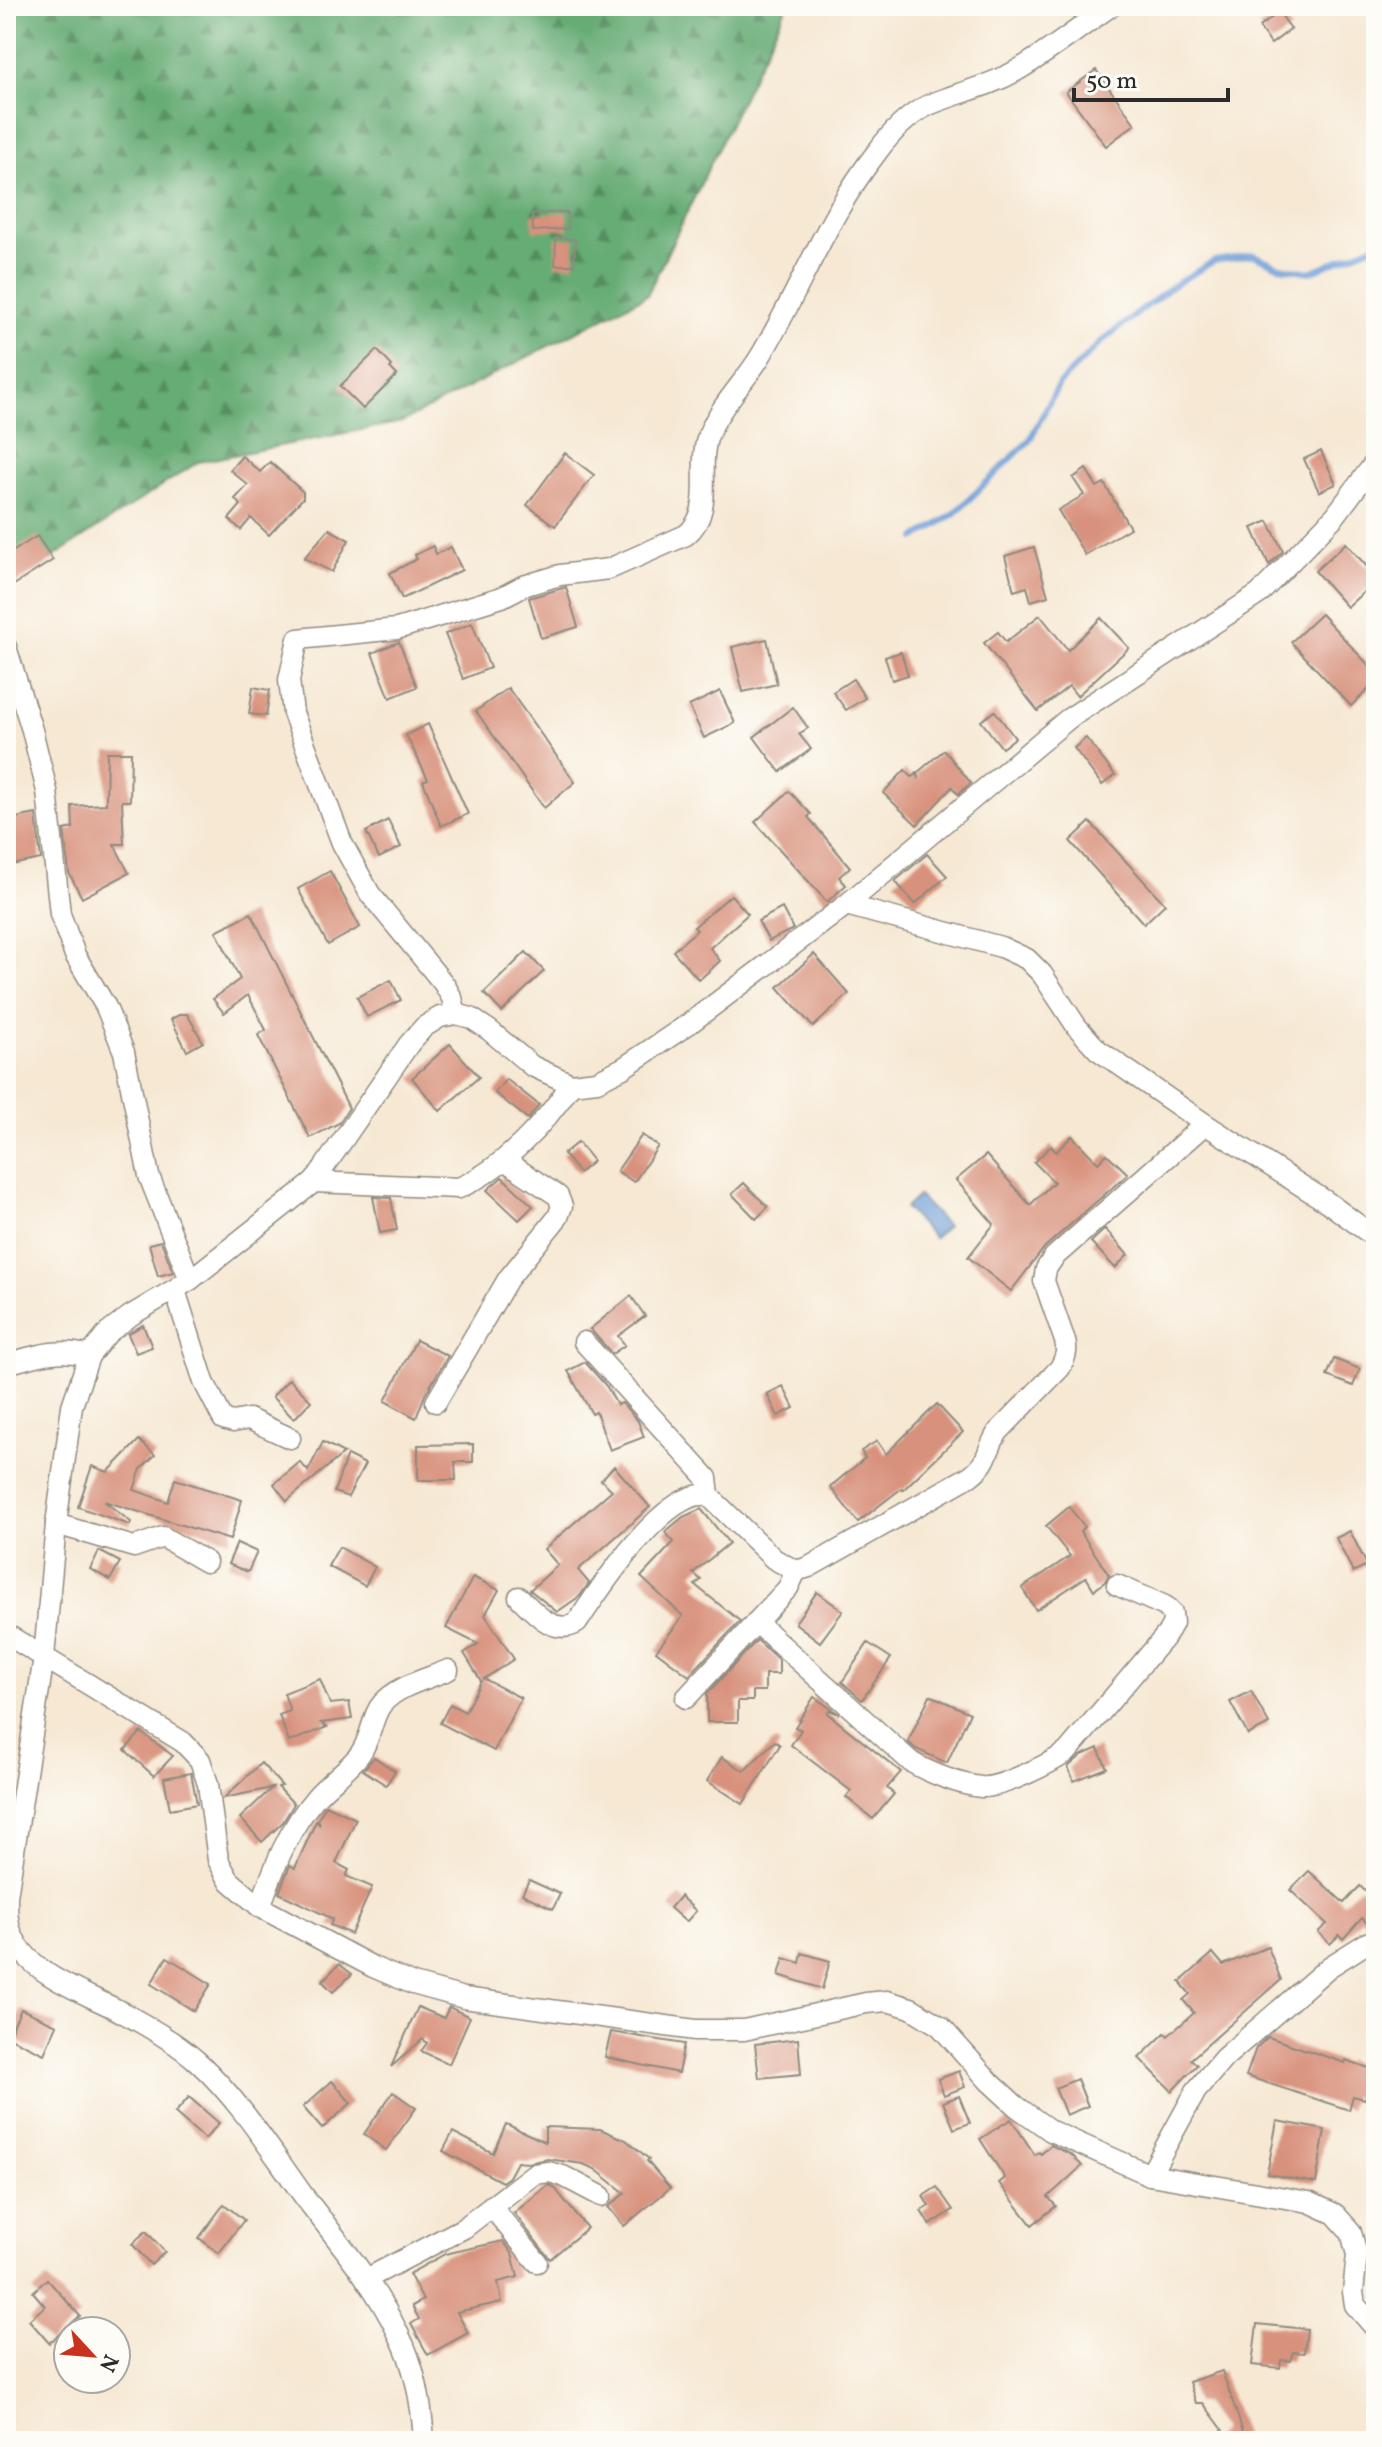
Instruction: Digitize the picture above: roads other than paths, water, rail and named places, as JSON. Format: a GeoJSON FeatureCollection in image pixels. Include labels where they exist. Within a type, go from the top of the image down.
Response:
{"type":"FeatureCollection","features":[{"type":"Feature","properties":{"kind":"street"},"geometry":{"type":"LineString","coordinates":[[456,1014],[444,984],[370,894],[342,843],[293,713],[289,680],[298,639],[397,629],[502,597],[523,586],[560,575],[609,569],[686,535],[695,528],[701,517],[703,449],[710,429],[759,358],[836,213],[877,151],[904,122],[929,105],[985,87],[1017,70],[1111,6]]}},
{"type":"Feature","properties":{"kind":"street"},"geometry":{"type":"LineString","coordinates":[[424,2441],[413,2373],[400,2336],[366,2279],[229,2093],[197,2061],[169,2040],[45,1972],[21,1948],[7,1922],[7,1896],[44,1657],[56,1524],[72,1406],[89,1356],[108,1333],[182,1285],[314,1182],[424,1027],[440,1017],[456,1014],[471,1018],[532,1066],[571,1084],[597,1081],[623,1068],[690,1023],[846,905],[1068,719],[1259,594],[1335,516],[1376,461]]}},
{"type":"Feature","properties":{"kind":"street"},"geometry":{"type":"LineString","coordinates":[[6,647],[47,791],[60,914],[75,955],[106,1007],[124,1052],[149,1176],[182,1285],[204,1382],[223,1419],[233,1422],[249,1419],[290,1438]]}},
{"type":"Feature","properties":{"kind":"street"},"geometry":{"type":"LineString","coordinates":[[846,905],[1001,947],[1027,959],[1042,974],[1077,1027],[1098,1050],[1376,1238]]}},
{"type":"Feature","properties":{"kind":"street"},"geometry":{"type":"LineString","coordinates":[[314,1182],[459,1188],[479,1179],[504,1160],[559,1102],[571,1084]]}},
{"type":"Feature","properties":{"kind":"street"},"geometry":{"type":"LineString","coordinates":[[519,1597],[544,1621],[557,1627],[568,1628],[577,1623],[632,1546],[689,1496],[700,1493],[709,1496],[774,1559],[796,1571],[809,1567],[983,1467],[991,1442],[998,1432],[1060,1368],[1065,1358],[1065,1341],[1044,1281],[1046,1269],[1054,1257],[1205,1124]]}},
{"type":"Feature","properties":{"kind":"street"},"geometry":{"type":"LineString","coordinates":[[436,1402],[508,1279],[558,1217],[562,1206],[558,1196],[504,1160]]}},
{"type":"Feature","properties":{"kind":"street"},"geometry":{"type":"LineString","coordinates":[[584,1342],[707,1478],[709,1496]]}},
{"type":"Feature","properties":{"kind":"street"},"geometry":{"type":"LineString","coordinates":[[6,1364],[52,1351],[74,1351],[89,1356]]}},
{"type":"Feature","properties":{"kind":"street"},"geometry":{"type":"LineString","coordinates":[[56,1524],[134,1547],[163,1537],[206,1562]]}},
{"type":"Feature","properties":{"kind":"street"},"geometry":{"type":"LineString","coordinates":[[686,1698],[788,1588],[796,1571]]}},
{"type":"Feature","properties":{"kind":"street"},"geometry":{"type":"LineString","coordinates":[[756,1622],[911,1762],[926,1771],[982,1788],[1050,1764],[1067,1752],[1167,1634],[1173,1623],[1172,1613],[1165,1606],[1117,1585]]}},
{"type":"Feature","properties":{"kind":"street"},"geometry":{"type":"LineString","coordinates":[[6,1634],[183,1742],[200,1760],[208,1784],[218,1860],[229,1880],[260,1907],[373,1967],[413,1984],[464,1998],[695,2030],[744,2030],[866,2003],[887,2001],[911,2008],[940,2026],[990,2082],[1016,2106],[1051,2131],[1150,2175],[1309,2202],[1335,2214],[1351,2232],[1357,2255],[1353,2292],[1355,2305],[1376,2329]]}},
{"type":"Feature","properties":{"kind":"street"},"geometry":{"type":"LineString","coordinates":[[260,1907],[277,1861],[301,1815],[368,1742],[382,1703],[396,1692],[448,1670]]}},
{"type":"Feature","properties":{"kind":"street"},"geometry":{"type":"LineString","coordinates":[[1150,2175],[1196,2091],[1224,2058],[1329,1967],[1376,1940]]}},
{"type":"Feature","properties":{"kind":"street"},"geometry":{"type":"LineString","coordinates":[[366,2279],[464,2228],[534,2174],[549,2172],[563,2176],[601,2196]]}},
{"type":"Feature","properties":{"kind":"street"},"geometry":{"type":"LineString","coordinates":[[491,2206],[537,2262]]}},
{"type":"Feature","properties":{"kind":"water"},"geometry":{"type":"Polygon","coordinates":[[[918,1196],[947,1226],[934,1238],[905,1208],[918,1196]]]}},
{"type":"Feature","properties":{"kind":"waterway"},"geometry":{"type":"LineString","coordinates":[[916,538],[954,514],[1029,441],[1059,384],[1102,341],[1174,285],[1214,261],[1254,255],[1280,267],[1310,272],[1376,245]]}}]}
